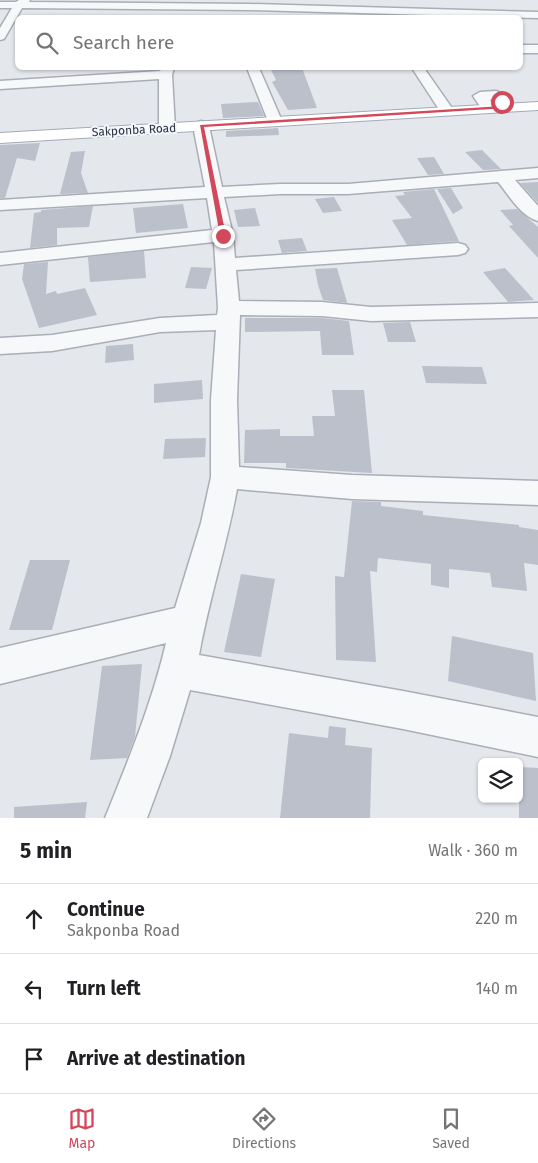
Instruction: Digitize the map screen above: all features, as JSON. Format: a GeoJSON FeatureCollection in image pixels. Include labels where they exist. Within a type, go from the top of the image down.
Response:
{"type":"FeatureCollection","features":[{"type":"Feature","properties":{"kind":"main road","name":"Sakponba Road"},"geometry":{"type":"LineString","coordinates":[[0,138],[538,106]]}},
{"type":"Feature","properties":{"kind":"street"},"geometry":{"type":"LineString","coordinates":[[2,30],[22,3]]}},
{"type":"Feature","properties":{"kind":"street"},"geometry":{"type":"LineString","coordinates":[[0,5],[22,3],[199,4],[251,12],[392,9],[538,15]]}},
{"type":"Feature","properties":{"kind":"street"},"geometry":{"type":"LineString","coordinates":[[190,15],[199,4]]}},
{"type":"Feature","properties":{"kind":"street"},"geometry":{"type":"LineString","coordinates":[[523,49],[538,49]]}},
{"type":"Feature","properties":{"kind":"street"},"geometry":{"type":"LineString","coordinates":[[253,70],[275,122]]}},
{"type":"Feature","properties":{"kind":"street"},"geometry":{"type":"LineString","coordinates":[[419,70],[447,111]]}},
{"type":"Feature","properties":{"kind":"street"},"geometry":{"type":"LineString","coordinates":[[0,85],[166,71],[167,128]]}},
{"type":"Feature","properties":{"kind":"street"},"geometry":{"type":"LineString","coordinates":[[126,818],[150,756],[178,670],[188,621],[216,523],[225,477],[224,400],[229,315],[226,265],[216,194],[201,126]]}},
{"type":"Feature","properties":{"kind":"street"},"geometry":{"type":"LineString","coordinates":[[0,205],[299,188],[348,189],[538,173]]}},
{"type":"Feature","properties":{"kind":"street"},"geometry":{"type":"LineString","coordinates":[[502,176],[527,206],[538,215]]}},
{"type":"Feature","properties":{"kind":"street"},"geometry":{"type":"LineString","coordinates":[[0,259],[223,236]]}},
{"type":"Feature","properties":{"kind":"street"},"geometry":{"type":"LineString","coordinates":[[226,265],[458,249]]}},
{"type":"Feature","properties":{"kind":"street"},"geometry":{"type":"LineString","coordinates":[[0,346],[82,339],[229,315],[322,309],[371,314],[538,310]]}},
{"type":"Feature","properties":{"kind":"street"},"geometry":{"type":"LineString","coordinates":[[225,477],[352,487],[538,493]]}},
{"type":"Feature","properties":{"kind":"street"},"geometry":{"type":"LineString","coordinates":[[0,666],[188,621]]}},
{"type":"Feature","properties":{"kind":"street"},"geometry":{"type":"LineString","coordinates":[[178,670],[379,707],[450,718],[538,737]]}},
{"type":"Feature","properties":{"kind":"building"},"geometry":{"type":"Polygon","coordinates":[[[271,70],[303,70],[317,108],[288,110],[272,82],[276,80],[271,70]]]}},
{"type":"Feature","properties":{"kind":"building"},"geometry":{"type":"Polygon","coordinates":[[[258,102],[264,116],[223,118],[221,104],[258,102]]]}},
{"type":"Feature","properties":{"kind":"building"},"geometry":{"type":"Polygon","coordinates":[[[278,128],[279,135],[226,137],[226,131],[278,128]]]}},
{"type":"Feature","properties":{"kind":"building"},"geometry":{"type":"Polygon","coordinates":[[[40,143],[35,161],[17,158],[5,198],[0,198],[0,145],[40,143]]]}},
{"type":"Feature","properties":{"kind":"building"},"geometry":{"type":"Polygon","coordinates":[[[482,150],[501,169],[483,170],[465,152],[482,150]]]}},
{"type":"Feature","properties":{"kind":"building"},"geometry":{"type":"Polygon","coordinates":[[[85,151],[81,173],[88,193],[60,194],[71,152],[85,151]]]}},
{"type":"Feature","properties":{"kind":"building"},"geometry":{"type":"Polygon","coordinates":[[[434,157],[444,174],[428,175],[417,158],[434,157]]]}},
{"type":"Feature","properties":{"kind":"building"},"geometry":{"type":"Polygon","coordinates":[[[538,182],[538,203],[520,183],[538,182]]]}},
{"type":"Feature","properties":{"kind":"building"},"geometry":{"type":"Polygon","coordinates":[[[451,188],[463,208],[453,214],[437,189],[451,188]]]}},
{"type":"Feature","properties":{"kind":"building"},"geometry":{"type":"Polygon","coordinates":[[[434,189],[459,241],[407,245],[392,220],[412,218],[395,196],[405,195],[403,192],[434,189]]]}},
{"type":"Feature","properties":{"kind":"building"},"geometry":{"type":"Polygon","coordinates":[[[334,197],[342,211],[323,213],[315,199],[334,197]]]}},
{"type":"Feature","properties":{"kind":"building"},"geometry":{"type":"Polygon","coordinates":[[[183,204],[188,228],[136,233],[133,208],[183,204]]]}},
{"type":"Feature","properties":{"kind":"building"},"geometry":{"type":"Polygon","coordinates":[[[93,206],[89,227],[57,228],[57,245],[30,248],[34,213],[41,212],[41,210],[93,206]]]}},
{"type":"Feature","properties":{"kind":"building"},"geometry":{"type":"Polygon","coordinates":[[[255,208],[260,226],[238,227],[234,210],[255,208]]]}},
{"type":"Feature","properties":{"kind":"building"},"geometry":{"type":"Polygon","coordinates":[[[517,209],[538,227],[538,258],[509,226],[513,225],[500,210],[517,209]]]}},
{"type":"Feature","properties":{"kind":"building"},"geometry":{"type":"Polygon","coordinates":[[[302,238],[307,251],[282,253],[278,240],[302,238]]]}},
{"type":"Feature","properties":{"kind":"building"},"geometry":{"type":"Polygon","coordinates":[[[144,251],[146,278],[90,282],[88,257],[144,251]]]}},
{"type":"Feature","properties":{"kind":"building"},"geometry":{"type":"Polygon","coordinates":[[[48,262],[46,294],[56,291],[57,294],[85,288],[97,315],[39,328],[22,279],[24,264],[48,262]]]}},
{"type":"Feature","properties":{"kind":"building"},"geometry":{"type":"Polygon","coordinates":[[[191,267],[212,268],[206,289],[185,288],[191,267]]]}},
{"type":"Feature","properties":{"kind":"building"},"geometry":{"type":"Polygon","coordinates":[[[337,268],[347,303],[323,300],[318,285],[315,269],[337,268]]]}},
{"type":"Feature","properties":{"kind":"building"},"geometry":{"type":"Polygon","coordinates":[[[505,268],[534,300],[508,302],[483,272],[505,268]]]}},
{"type":"Feature","properties":{"kind":"building"},"geometry":{"type":"Polygon","coordinates":[[[245,318],[322,318],[349,321],[354,355],[322,355],[320,331],[245,332],[245,318]]]}},
{"type":"Feature","properties":{"kind":"building"},"geometry":{"type":"Polygon","coordinates":[[[410,322],[416,342],[388,342],[383,323],[410,322]]]}},
{"type":"Feature","properties":{"kind":"building"},"geometry":{"type":"Polygon","coordinates":[[[133,344],[134,360],[105,363],[106,346],[133,344]]]}},
{"type":"Feature","properties":{"kind":"building"},"geometry":{"type":"Polygon","coordinates":[[[422,366],[482,367],[487,384],[426,383],[422,366]]]}},
{"type":"Feature","properties":{"kind":"building"},"geometry":{"type":"Polygon","coordinates":[[[202,380],[203,399],[154,403],[154,384],[202,380]]]}},
{"type":"Feature","properties":{"kind":"building"},"geometry":{"type":"Polygon","coordinates":[[[332,390],[364,390],[372,473],[286,468],[286,463],[244,463],[245,430],[280,429],[280,436],[314,436],[312,416],[335,416],[332,390]]]}},
{"type":"Feature","properties":{"kind":"building"},"geometry":{"type":"Polygon","coordinates":[[[206,438],[205,457],[163,459],[165,439],[206,438]]]}},
{"type":"Feature","properties":{"kind":"building"},"geometry":{"type":"Polygon","coordinates":[[[352,501],[381,502],[381,506],[423,511],[423,515],[519,525],[519,527],[538,530],[538,565],[524,563],[527,591],[492,587],[490,573],[449,569],[449,588],[431,585],[431,564],[378,558],[377,572],[370,571],[376,662],[336,660],[335,576],[344,577],[352,501]]]}},
{"type":"Feature","properties":{"kind":"building"},"geometry":{"type":"Polygon","coordinates":[[[30,560],[70,560],[52,630],[9,630],[30,560]]]}},
{"type":"Feature","properties":{"kind":"building"},"geometry":{"type":"Polygon","coordinates":[[[241,574],[275,579],[261,657],[224,652],[241,574]]]}},
{"type":"Feature","properties":{"kind":"building"},"geometry":{"type":"Polygon","coordinates":[[[452,636],[533,653],[536,701],[448,681],[452,636]]]}},
{"type":"Feature","properties":{"kind":"building"},"geometry":{"type":"Polygon","coordinates":[[[142,664],[135,737],[127,758],[90,760],[102,666],[142,664]]]}},
{"type":"Feature","properties":{"kind":"building"},"geometry":{"type":"Polygon","coordinates":[[[329,726],[346,728],[345,745],[372,748],[370,818],[280,818],[289,733],[328,738],[329,726]]]}},
{"type":"Feature","properties":{"kind":"building"},"geometry":{"type":"Polygon","coordinates":[[[523,767],[538,768],[538,818],[519,818],[519,803],[523,803],[523,767]]]}},
{"type":"Feature","properties":{"kind":"building"},"geometry":{"type":"Polygon","coordinates":[[[87,802],[85,818],[14,818],[14,807],[87,802]]]}},
{"type":"Feature","properties":{"kind":"route"},"geometry":{"type":"LineString","coordinates":[[223,236],[201,126],[507,107],[502,102]]}}]}
